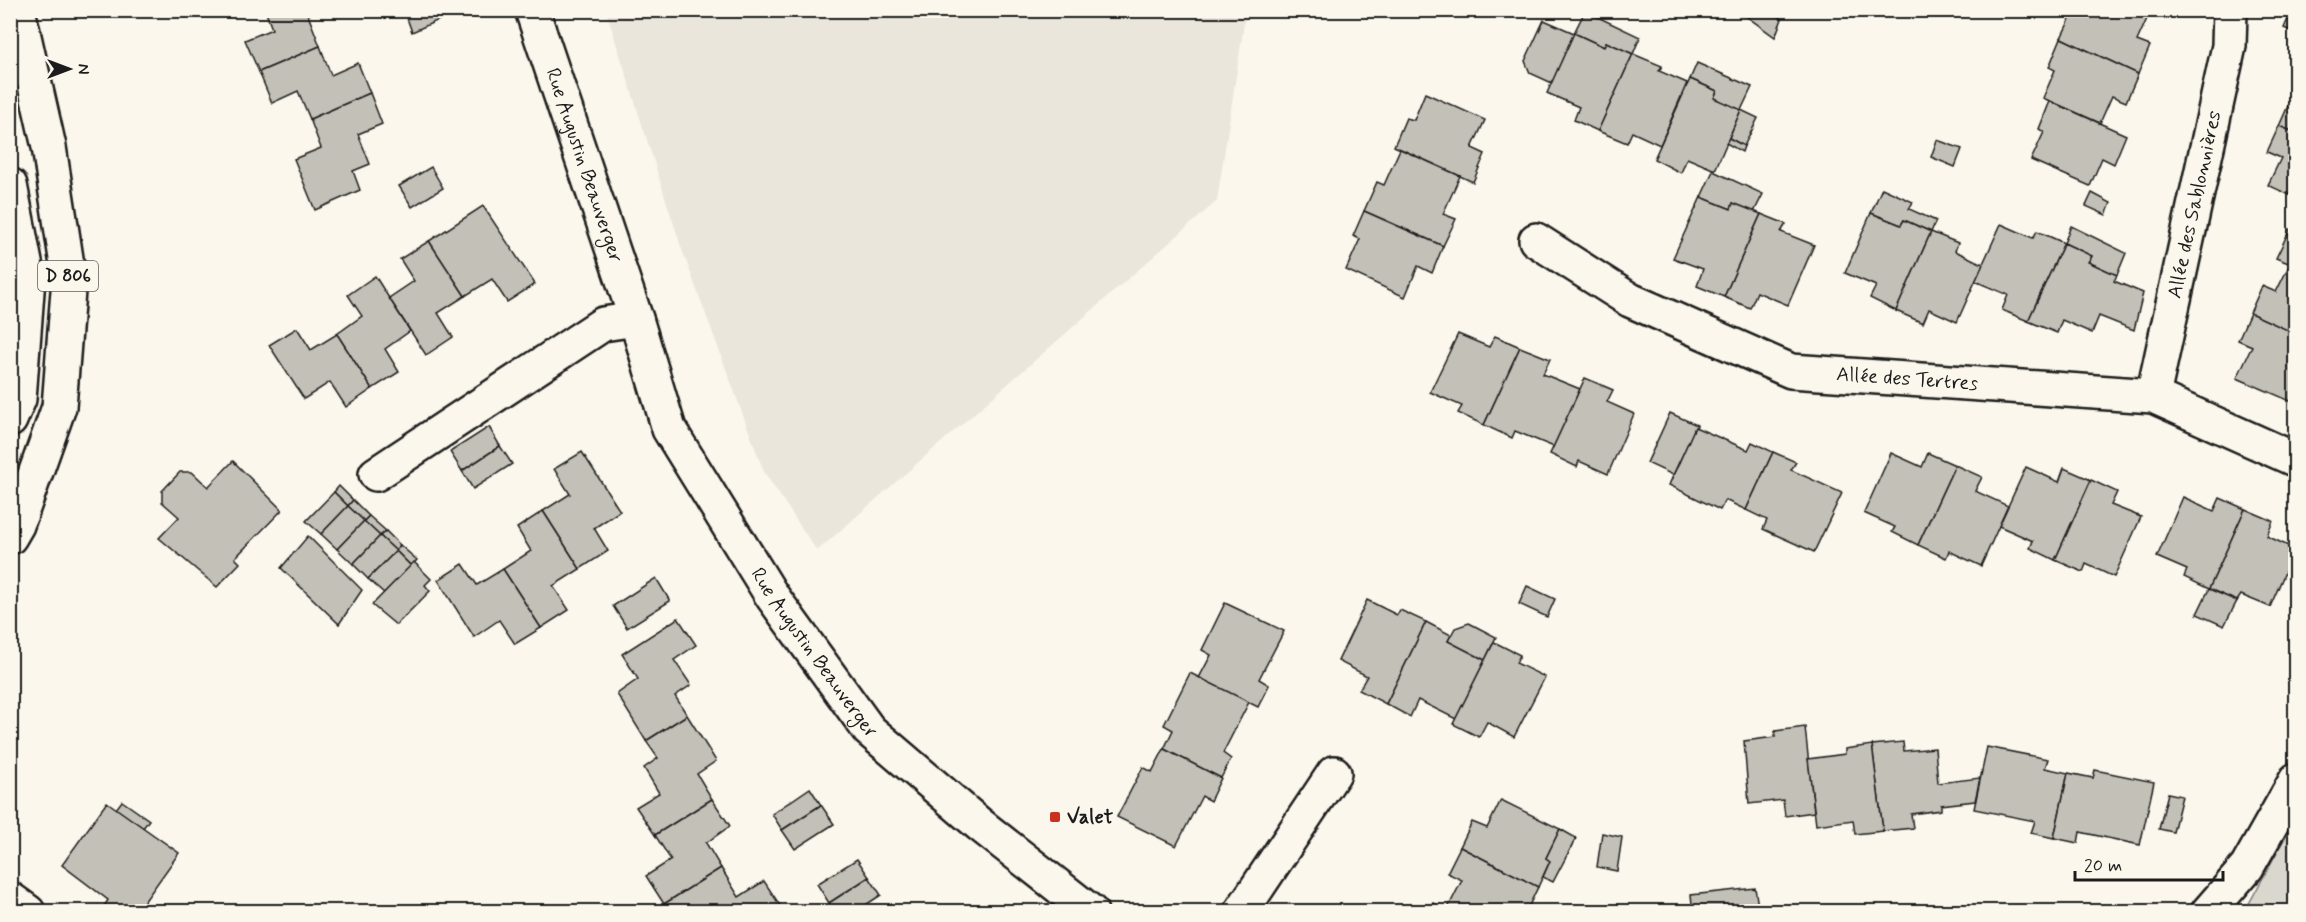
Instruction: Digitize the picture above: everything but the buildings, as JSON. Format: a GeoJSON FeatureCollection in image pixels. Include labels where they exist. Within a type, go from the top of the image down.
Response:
{"type":"FeatureCollection","features":[{"type":"Feature","properties":{"kind":"street","name":"D 806"},"geometry":{"type":"LineString","coordinates":[[10,537],[17,525],[59,407],[69,278],[49,147],[18,10]]}},
{"type":"Feature","properties":{"kind":"street","name":"Rue Augustin Beauverger"},"geometry":{"type":"LineString","coordinates":[[532,10],[636,319],[669,429],[772,596],[869,730],[979,824],[1091,912]]}},
{"type":"Feature","properties":{"kind":"street","name":"Allée des Sablonnières"},"geometry":{"type":"LineString","coordinates":[[2153,396],[2229,46],[2230,10]]}},
{"type":"Feature","properties":{"kind":"street","name":"D 806"},"geometry":{"type":"LineString","coordinates":[[10,185],[28,278],[18,399],[10,420]]}},
{"type":"Feature","properties":{"kind":"street","name":"Allée des Tertres"},"geometry":{"type":"LineString","coordinates":[[1536,240],[1630,300],[1791,371],[2153,396],[2295,460]]}},
{"type":"Feature","properties":{"kind":"street"},"geometry":{"type":"LineString","coordinates":[[376,474],[603,324],[636,319]]}},
{"type":"Feature","properties":{"kind":"street"},"geometry":{"type":"LineString","coordinates":[[1241,912],[1334,773]]}},
{"type":"Feature","properties":{"kind":"street"},"geometry":{"type":"LineString","coordinates":[[2208,912],[2247,867],[2295,780]]}},
{"type":"Feature","properties":{"kind":"street"},"geometry":{"type":"LineString","coordinates":[[10,899],[28,912]]}},
{"type":"Feature","properties":{"kind":"shaded area"},"geometry":{"type":"Polygon","coordinates":[[[606,11],[1246,11],[1217,201],[817,551],[764,472],[681,247],[606,11]]]}},
{"type":"Feature","properties":{"kind":"shaded area"},"geometry":{"type":"Polygon","coordinates":[[[2295,819],[2295,911],[2245,911],[2295,819]]]}},
{"type":"Feature","properties":{"kind":"place","name":"Valet"},"geometry":{"type":"Point","coordinates":[1055,817]}}]}
